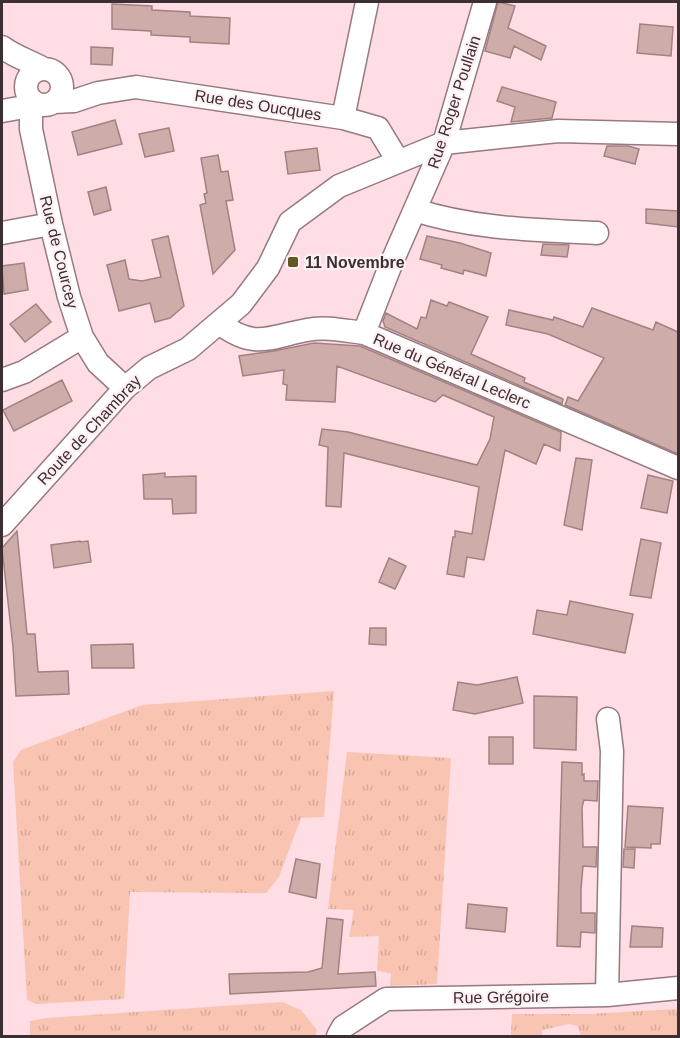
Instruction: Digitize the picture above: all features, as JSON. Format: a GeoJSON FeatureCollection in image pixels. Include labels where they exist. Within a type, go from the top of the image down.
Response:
{"type":"FeatureCollection","features":[{"type":"Feature","properties":{"kind":"street"},"geometry":{"type":"LineString","coordinates":[[343,118],[367,2]]}},
{"type":"Feature","properties":{"kind":"street","name":"Rue Roger Poullain"},"geometry":{"type":"LineString","coordinates":[[364,333],[444,144],[485,2]]}},
{"type":"Feature","properties":{"kind":"street"},"geometry":{"type":"LineString","coordinates":[[9,52],[28,59],[38,87]]}},
{"type":"Feature","properties":{"kind":"street","name":"Rue des Oucques"},"geometry":{"type":"LineString","coordinates":[[2,111],[38,87],[98,93]]}},
{"type":"Feature","properties":{"kind":"street","name":"Rue des Oucques"},"geometry":{"type":"LineString","coordinates":[[38,87],[61,92],[54,102],[74,101],[98,93],[136,87],[343,118],[378,128],[398,161]]}},
{"type":"Feature","properties":{"kind":"street","name":"Rue de Courcey"},"geometry":{"type":"LineString","coordinates":[[38,87],[31,129],[69,297],[82,337],[98,363],[125,388]]}},
{"type":"Feature","properties":{"kind":"street","name":"Route de Chambray"},"geometry":{"type":"LineString","coordinates":[[2,525],[125,388],[149,368],[188,349],[241,304],[268,268],[290,222],[339,186],[444,144],[558,131],[678,134]]}},
{"type":"Feature","properties":{"kind":"street"},"geometry":{"type":"LineString","coordinates":[[415,210],[434,217],[511,229],[597,233]]}},
{"type":"Feature","properties":{"kind":"street"},"geometry":{"type":"LineString","coordinates":[[2,232],[51,224]]}},
{"type":"Feature","properties":{"kind":"street"},"geometry":{"type":"LineString","coordinates":[[254,287],[270,285],[281,268],[287,254],[281,239]]}},
{"type":"Feature","properties":{"kind":"street"},"geometry":{"type":"LineString","coordinates":[[221,321],[225,299],[252,270],[268,268]]}},
{"type":"Feature","properties":{"kind":"street","name":"Rue du Général Leclerc"},"geometry":{"type":"LineString","coordinates":[[221,321],[244,339],[276,338],[309,329],[364,333],[678,468]]}},
{"type":"Feature","properties":{"kind":"street"},"geometry":{"type":"LineString","coordinates":[[2,380],[24,372],[82,337]]}},
{"type":"Feature","properties":{"kind":"street"},"geometry":{"type":"LineString","coordinates":[[607,994],[612,751],[609,719]]}},
{"type":"Feature","properties":{"kind":"street","name":"Rue Grégoire"},"geometry":{"type":"LineString","coordinates":[[338,1036],[344,1027],[386,999],[607,994],[678,988]]}},
{"type":"Feature","properties":{"kind":"green space"},"geometry":{"type":"Polygon","coordinates":[[[334,691],[324,817],[301,818],[279,877],[266,893],[130,892],[124,999],[36,1004],[27,1000],[13,762],[21,750],[142,705],[334,691]]]}},
{"type":"Feature","properties":{"kind":"green space"},"geometry":{"type":"Polygon","coordinates":[[[347,752],[451,758],[437,984],[390,986],[391,973],[377,971],[379,936],[349,937],[354,910],[328,909],[347,752]]]}},
{"type":"Feature","properties":{"kind":"green space"},"geometry":{"type":"Polygon","coordinates":[[[282,1002],[301,1010],[317,1030],[315,1036],[30,1036],[30,1021],[47,1018],[282,1002]]]}},
{"type":"Feature","properties":{"kind":"green space"},"geometry":{"type":"Polygon","coordinates":[[[678,1009],[678,1036],[581,1036],[578,1026],[569,1024],[542,1030],[542,1036],[511,1036],[512,1014],[588,1014],[678,1009]]]}},
{"type":"Feature","properties":{"kind":"building"},"geometry":{"type":"Polygon","coordinates":[[[498,2],[515,6],[508,28],[546,46],[541,60],[514,46],[510,58],[485,51],[498,2]]]}},
{"type":"Feature","properties":{"kind":"building"},"geometry":{"type":"Polygon","coordinates":[[[112,4],[152,6],[152,10],[190,12],[190,16],[230,18],[229,44],[190,42],[190,37],[151,35],[151,31],[112,29],[112,4]]]}},
{"type":"Feature","properties":{"kind":"building"},"geometry":{"type":"Polygon","coordinates":[[[640,24],[673,27],[671,56],[637,53],[640,24]]]}},
{"type":"Feature","properties":{"kind":"building"},"geometry":{"type":"Polygon","coordinates":[[[91,47],[113,48],[112,65],[91,64],[91,47]]]}},
{"type":"Feature","properties":{"kind":"building"},"geometry":{"type":"Polygon","coordinates":[[[502,87],[556,102],[552,118],[511,122],[515,107],[497,101],[502,87]]]}},
{"type":"Feature","properties":{"kind":"building"},"geometry":{"type":"Polygon","coordinates":[[[115,120],[122,144],[78,155],[72,132],[115,120]]]}},
{"type":"Feature","properties":{"kind":"building"},"geometry":{"type":"Polygon","coordinates":[[[169,128],[174,151],[145,157],[139,134],[169,128]]]}},
{"type":"Feature","properties":{"kind":"building"},"geometry":{"type":"Polygon","coordinates":[[[607,146],[628,146],[639,149],[635,164],[604,156],[607,146]]]}},
{"type":"Feature","properties":{"kind":"building"},"geometry":{"type":"Polygon","coordinates":[[[317,148],[320,170],[288,174],[285,152],[317,148]]]}},
{"type":"Feature","properties":{"kind":"building"},"geometry":{"type":"Polygon","coordinates":[[[218,155],[221,172],[228,171],[233,200],[226,201],[235,250],[213,274],[200,205],[206,203],[204,194],[207,193],[201,158],[218,155]]]}},
{"type":"Feature","properties":{"kind":"building"},"geometry":{"type":"Polygon","coordinates":[[[106,187],[111,210],[94,215],[88,192],[106,187]]]}},
{"type":"Feature","properties":{"kind":"building"},"geometry":{"type":"Polygon","coordinates":[[[646,209],[678,211],[678,227],[646,223],[646,209]]]}},
{"type":"Feature","properties":{"kind":"building"},"geometry":{"type":"Polygon","coordinates":[[[168,236],[184,306],[170,318],[155,322],[150,303],[119,311],[107,265],[125,260],[129,279],[142,281],[161,277],[152,240],[168,236]]]}},
{"type":"Feature","properties":{"kind":"building"},"geometry":{"type":"Polygon","coordinates":[[[427,236],[491,253],[486,276],[464,270],[463,274],[420,259],[427,236]]]}},
{"type":"Feature","properties":{"kind":"building"},"geometry":{"type":"Polygon","coordinates":[[[543,244],[569,245],[567,257],[541,255],[543,244]]]}},
{"type":"Feature","properties":{"kind":"building"},"geometry":{"type":"Polygon","coordinates":[[[24,263],[28,290],[4,294],[2,266],[24,263]]]}},
{"type":"Feature","properties":{"kind":"building"},"geometry":{"type":"Polygon","coordinates":[[[431,300],[447,306],[449,302],[488,317],[471,354],[525,378],[524,382],[563,399],[562,404],[385,327],[383,321],[386,313],[417,329],[421,317],[426,318],[431,300]]]}},
{"type":"Feature","properties":{"kind":"building"},"geometry":{"type":"Polygon","coordinates":[[[36,304],[51,322],[25,342],[10,324],[36,304]]]}},
{"type":"Feature","properties":{"kind":"building"},"geometry":{"type":"Polygon","coordinates":[[[592,308],[653,330],[656,322],[678,332],[678,454],[565,405],[568,397],[578,401],[604,358],[548,334],[506,325],[509,310],[553,320],[554,317],[583,327],[592,308]]]}},
{"type":"Feature","properties":{"kind":"building"},"geometry":{"type":"Polygon","coordinates":[[[314,343],[360,346],[561,432],[560,451],[544,444],[536,464],[505,450],[484,560],[467,557],[464,577],[447,574],[453,537],[455,537],[455,531],[472,534],[479,487],[344,453],[341,507],[326,506],[328,447],[319,445],[322,429],[348,432],[477,465],[490,439],[494,417],[443,395],[435,402],[337,366],[335,402],[286,400],[287,385],[283,384],[284,370],[243,376],[239,356],[314,343]]]}},
{"type":"Feature","properties":{"kind":"building"},"geometry":{"type":"Polygon","coordinates":[[[62,380],[72,401],[14,431],[3,410],[62,380]]]}},
{"type":"Feature","properties":{"kind":"building"},"geometry":{"type":"Polygon","coordinates":[[[576,458],[592,460],[582,530],[564,525],[576,458]]]}},
{"type":"Feature","properties":{"kind":"building"},"geometry":{"type":"Polygon","coordinates":[[[165,473],[165,477],[196,476],[196,513],[173,514],[172,499],[144,499],[143,475],[165,473]]]}},
{"type":"Feature","properties":{"kind":"building"},"geometry":{"type":"Polygon","coordinates":[[[648,475],[673,481],[667,513],[641,508],[648,475]]]}},
{"type":"Feature","properties":{"kind":"building"},"geometry":{"type":"Polygon","coordinates":[[[17,531],[27,634],[35,634],[38,672],[68,671],[69,694],[16,696],[2,548],[17,531]]]}},
{"type":"Feature","properties":{"kind":"building"},"geometry":{"type":"Polygon","coordinates":[[[641,539],[661,543],[651,598],[630,595],[641,539]]]}},
{"type":"Feature","properties":{"kind":"building"},"geometry":{"type":"Polygon","coordinates":[[[88,541],[91,562],[54,568],[51,545],[88,541]]]}},
{"type":"Feature","properties":{"kind":"building"},"geometry":{"type":"Polygon","coordinates":[[[389,558],[406,566],[395,589],[379,582],[389,558]]]}},
{"type":"Feature","properties":{"kind":"building"},"geometry":{"type":"Polygon","coordinates":[[[570,601],[633,614],[625,653],[533,634],[537,610],[567,615],[570,601]]]}},
{"type":"Feature","properties":{"kind":"building"},"geometry":{"type":"Polygon","coordinates":[[[370,628],[386,628],[386,645],[369,644],[370,628]]]}},
{"type":"Feature","properties":{"kind":"building"},"geometry":{"type":"Polygon","coordinates":[[[133,644],[134,668],[92,668],[91,645],[133,644]]]}},
{"type":"Feature","properties":{"kind":"building"},"geometry":{"type":"Polygon","coordinates":[[[517,677],[523,703],[475,714],[453,710],[458,682],[477,685],[517,677]]]}},
{"type":"Feature","properties":{"kind":"building"},"geometry":{"type":"Polygon","coordinates":[[[534,696],[577,697],[576,750],[534,748],[534,696]]]}},
{"type":"Feature","properties":{"kind":"building"},"geometry":{"type":"Polygon","coordinates":[[[489,737],[513,737],[513,764],[489,764],[489,737]]]}},
{"type":"Feature","properties":{"kind":"building"},"geometry":{"type":"Polygon","coordinates":[[[562,762],[582,763],[584,781],[598,781],[597,801],[584,800],[582,807],[583,847],[597,847],[596,867],[583,866],[581,913],[595,913],[595,933],[581,932],[580,947],[557,946],[562,762]]]}},
{"type":"Feature","properties":{"kind":"building"},"geometry":{"type":"Polygon","coordinates":[[[628,806],[663,808],[660,844],[651,844],[651,848],[625,847],[628,806]]]}},
{"type":"Feature","properties":{"kind":"building"},"geometry":{"type":"Polygon","coordinates":[[[624,849],[635,849],[634,868],[623,867],[624,849]]]}},
{"type":"Feature","properties":{"kind":"building"},"geometry":{"type":"Polygon","coordinates":[[[296,859],[320,864],[316,898],[289,892],[296,859]]]}},
{"type":"Feature","properties":{"kind":"building"},"geometry":{"type":"Polygon","coordinates":[[[468,904],[507,908],[505,932],[466,928],[468,904]]]}},
{"type":"Feature","properties":{"kind":"building"},"geometry":{"type":"Polygon","coordinates":[[[327,918],[343,920],[338,974],[375,972],[376,986],[230,994],[229,974],[308,972],[322,968],[327,918]]]}},
{"type":"Feature","properties":{"kind":"building"},"geometry":{"type":"Polygon","coordinates":[[[632,926],[663,928],[662,947],[630,947],[632,926]]]}},
{"type":"Feature","properties":{"kind":"place","name":"11 Novembre"},"geometry":{"type":"Point","coordinates":[293,262]}}]}
